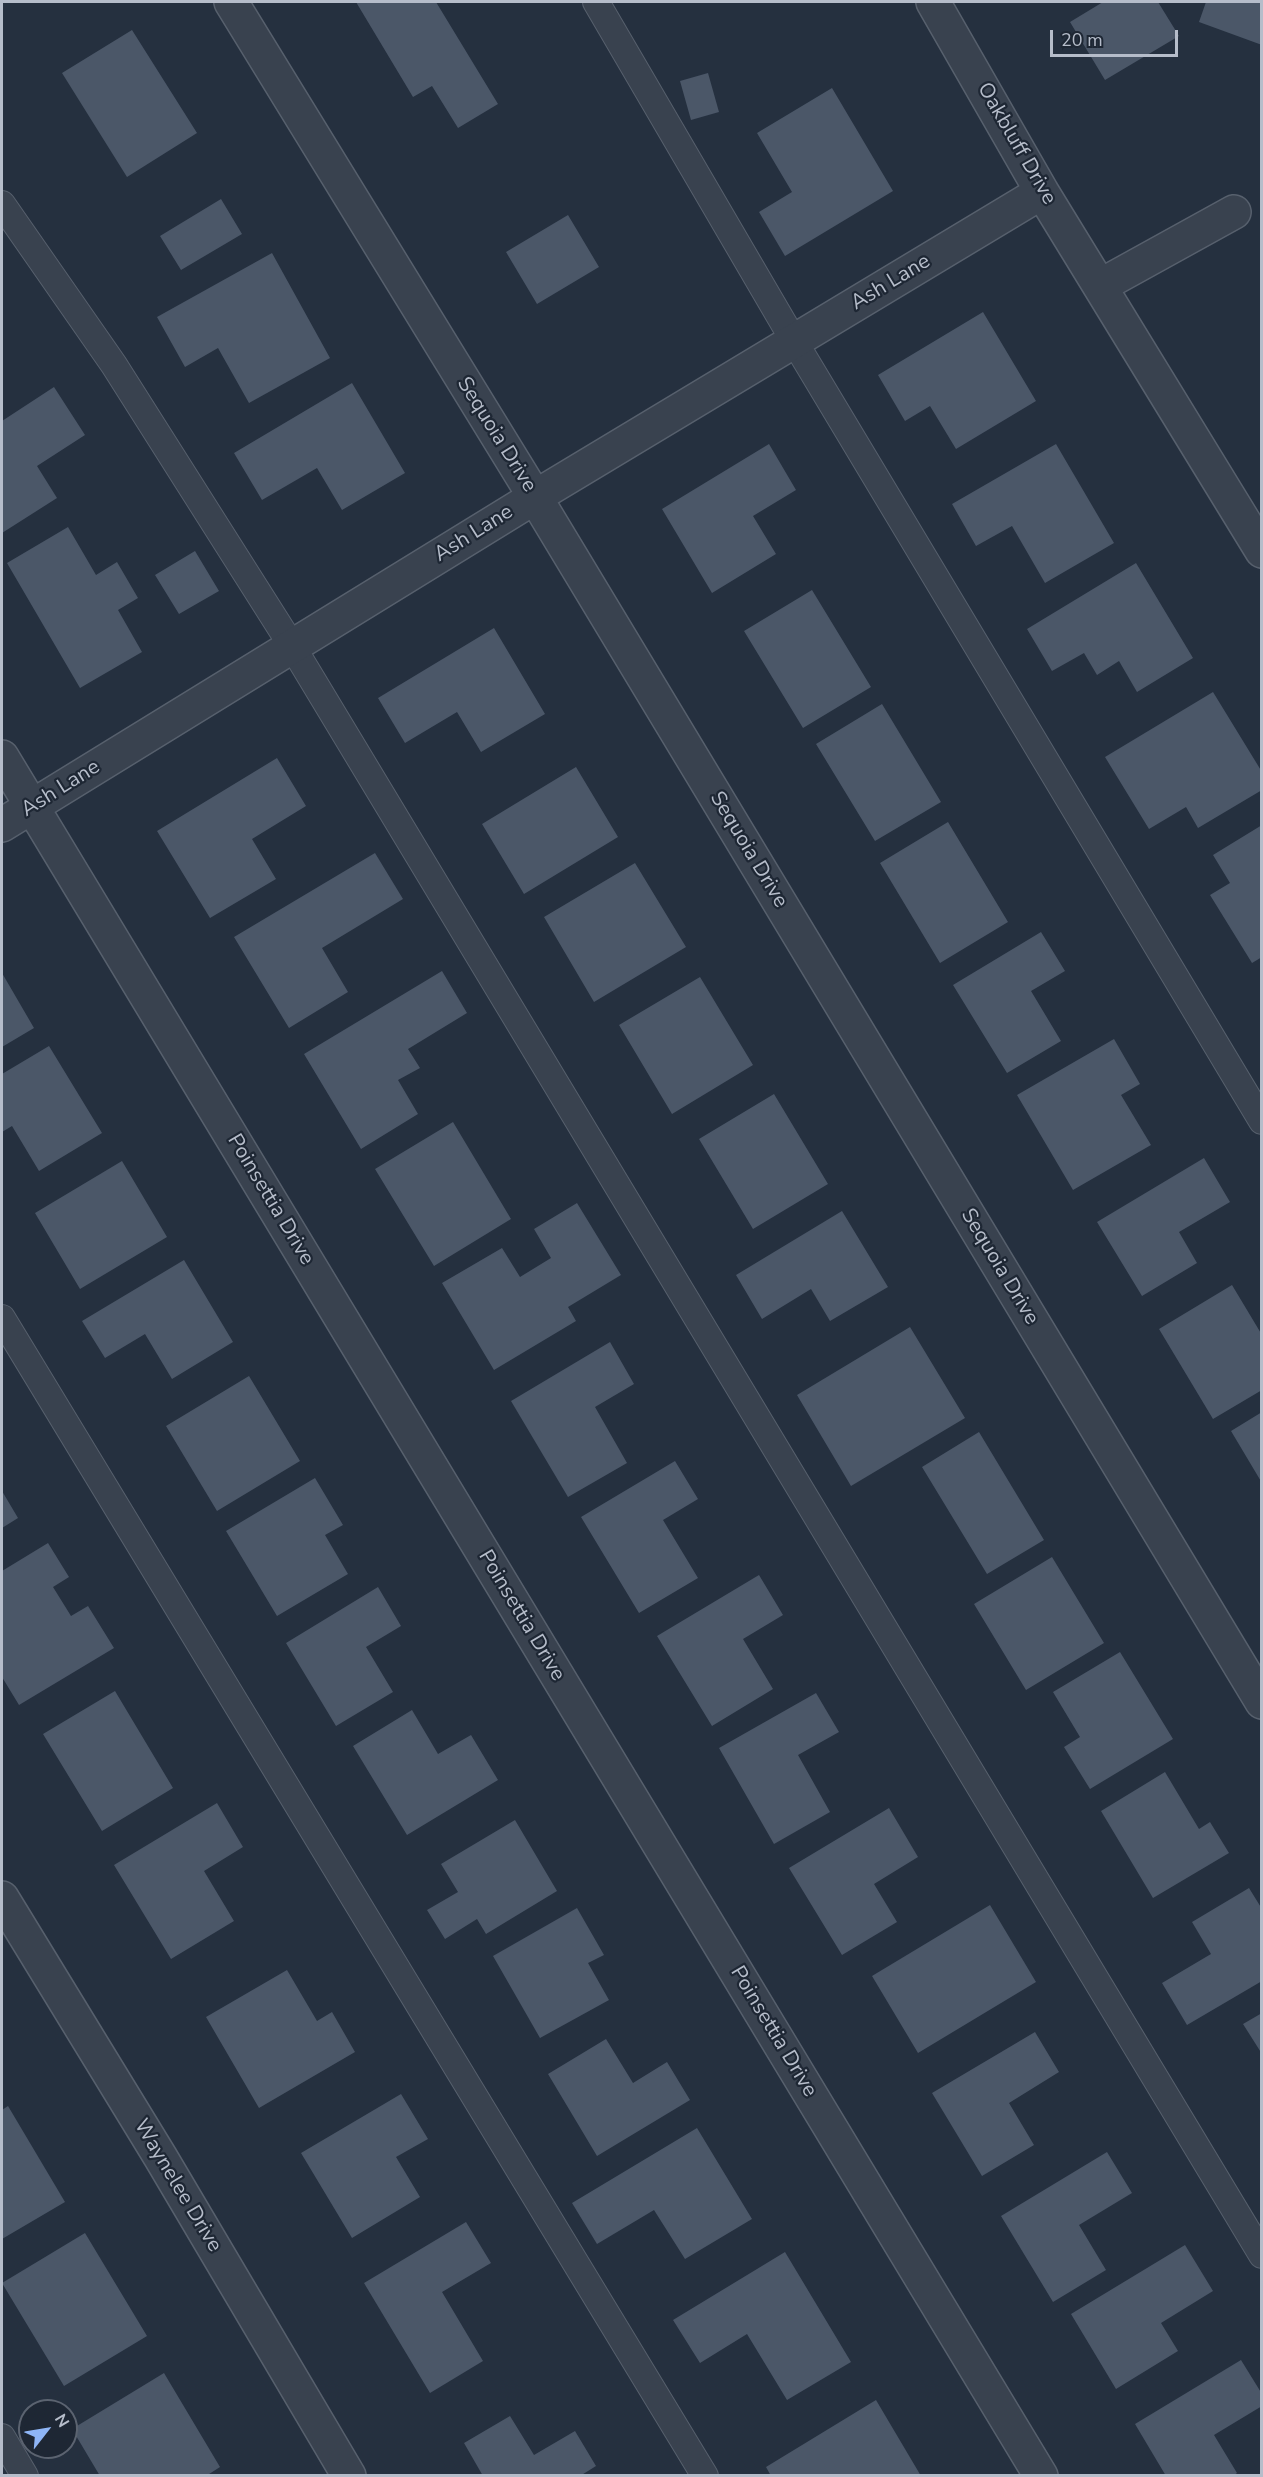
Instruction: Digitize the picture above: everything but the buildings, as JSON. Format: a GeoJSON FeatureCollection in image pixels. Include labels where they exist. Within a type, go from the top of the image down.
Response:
{"type":"FeatureCollection","features":[{"type":"Feature","properties":{"kind":"street","name":"Sequoia Drive"},"geometry":{"type":"LineString","coordinates":[[231,2],[535,497],[1262,1701]]}},
{"type":"Feature","properties":{"kind":"street","name":"Oakbluff Drive"},"geometry":{"type":"LineString","coordinates":[[933,2],[1042,192],[1262,551]]}},
{"type":"Feature","properties":{"kind":"street","name":"Ash Lane"},"geometry":{"type":"LineString","coordinates":[[2,825],[535,497],[1042,192]]}},
{"type":"Feature","properties":{"kind":"street"},"geometry":{"type":"LineString","coordinates":[[1100,286],[1234,212]]}},
{"type":"Feature","properties":{"kind":"street","name":"Poinsettia Drive"},"geometry":{"type":"LineString","coordinates":[[2,757],[1041,2475]]}},
{"type":"Feature","properties":{"kind":"street","name":"Waynelee Drive"},"geometry":{"type":"LineString","coordinates":[[2,1898],[161,2158],[349,2475]]}},
{"type":"Feature","properties":{"kind":"lane"},"geometry":{"type":"LineString","coordinates":[[596,2],[794,341],[1262,1121]]}},
{"type":"Feature","properties":{"kind":"lane"},"geometry":{"type":"LineString","coordinates":[[2,204],[114,365],[292,646],[1262,2255]]}},
{"type":"Feature","properties":{"kind":"lane"},"geometry":{"type":"LineString","coordinates":[[2,1318],[705,2475]]}},
{"type":"Feature","properties":{"kind":"lane"},"geometry":{"type":"LineString","coordinates":[[2,2437],[25,2475]]}}]}
